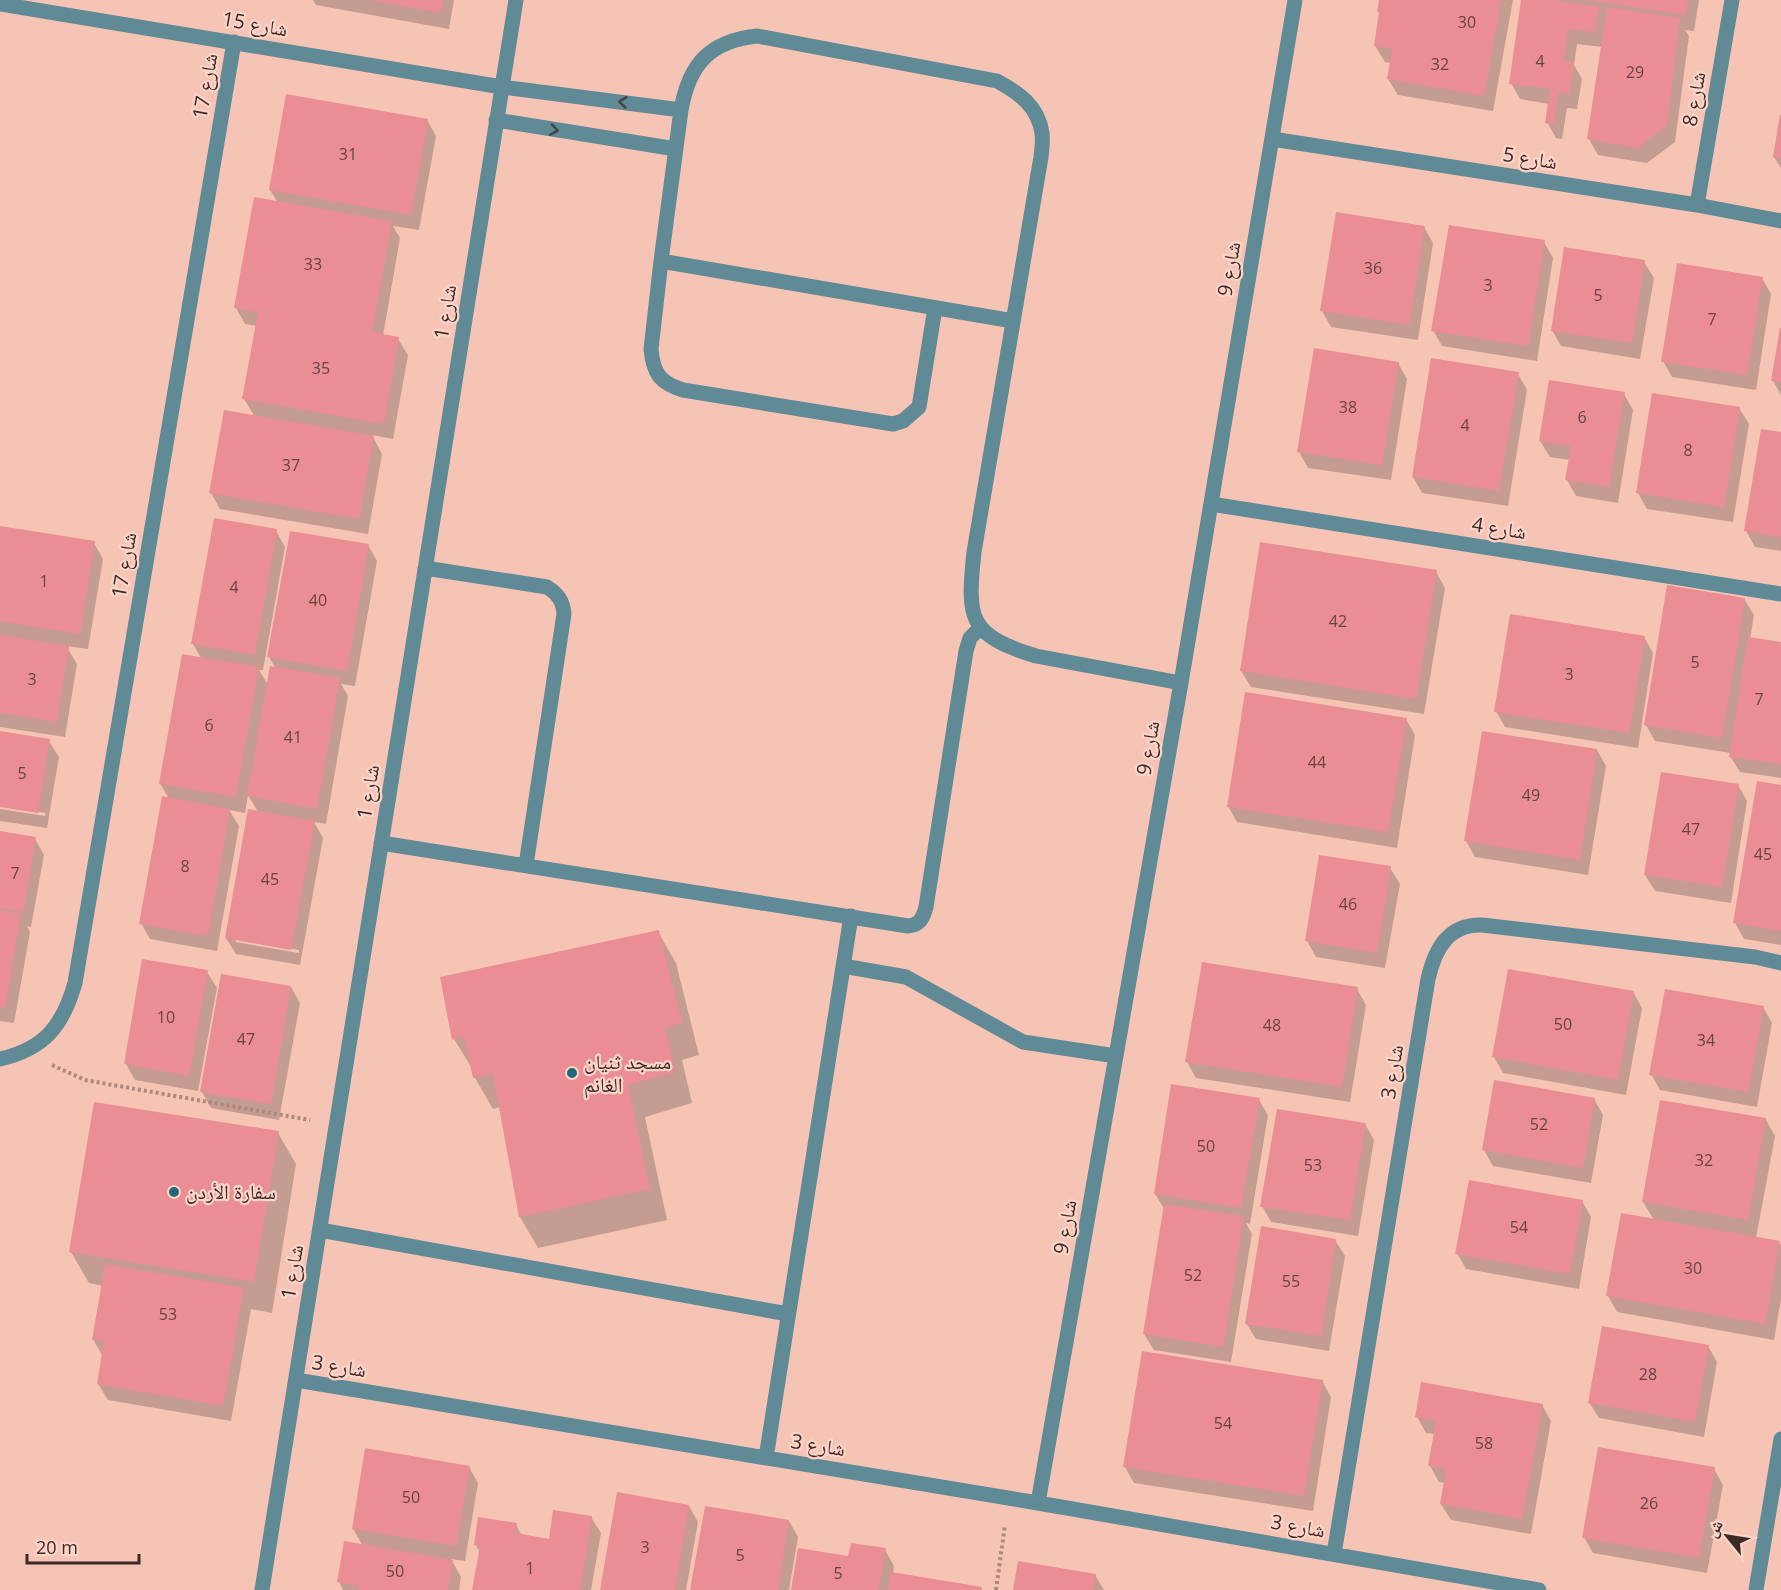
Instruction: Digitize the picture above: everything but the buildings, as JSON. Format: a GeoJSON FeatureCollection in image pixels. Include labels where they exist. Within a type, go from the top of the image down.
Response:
{"type":"FeatureCollection","features":[{"type":"Feature","properties":{"kind":"street","name":"شارع 1"},"geometry":{"type":"LineString","coordinates":[[262,1590],[516,0]]}},
{"type":"Feature","properties":{"kind":"street","name":"شارع 9"},"geometry":{"type":"LineString","coordinates":[[1038,1503],[1181,683],[1295,0]]}},
{"type":"Feature","properties":{"kind":"street","name":"شارع 8"},"geometry":{"type":"LineString","coordinates":[[1697,205],[1732,0]]}},
{"type":"Feature","properties":{"kind":"street","name":"شارع 15"},"geometry":{"type":"LineString","coordinates":[[0,4],[64,7],[234,42],[502,87],[681,110]]}},
{"type":"Feature","properties":{"kind":"street"},"geometry":{"type":"LineString","coordinates":[[935,308],[919,406],[903,421],[893,424],[683,390],[670,386],[659,376],[652,363],[651,349],[681,110],[684,91],[704,58],[719,46],[738,38],[757,36],[997,81],[1019,93],[1034,110],[1042,133],[1041,157],[974,552],[971,581],[975,616],[980,628],[989,636],[1003,645],[1036,656],[1181,683]]}},
{"type":"Feature","properties":{"kind":"street","name":"شارع 17"},"geometry":{"type":"LineString","coordinates":[[0,1059],[24,1052],[38,1044],[59,1023],[68,1007],[75,983],[234,42]]}},
{"type":"Feature","properties":{"kind":"street"},"geometry":{"type":"LineString","coordinates":[[496,120],[676,149]]}},
{"type":"Feature","properties":{"kind":"street","name":"شارع 5"},"geometry":{"type":"LineString","coordinates":[[1272,139],[1697,205],[1781,221]]}},
{"type":"Feature","properties":{"kind":"street"},"geometry":{"type":"LineString","coordinates":[[661,261],[1013,321]]}},
{"type":"Feature","properties":{"kind":"street","name":"شارع 4"},"geometry":{"type":"LineString","coordinates":[[1211,504],[1781,594]]}},
{"type":"Feature","properties":{"kind":"street"},"geometry":{"type":"LineString","coordinates":[[425,568],[547,587],[560,597],[563,605],[564,614],[526,865]]}},
{"type":"Feature","properties":{"kind":"street"},"geometry":{"type":"LineString","coordinates":[[381,843],[908,926],[916,925],[923,918],[926,908],[966,651],[970,639],[980,628]]}},
{"type":"Feature","properties":{"kind":"street"},"geometry":{"type":"LineString","coordinates":[[766,1458],[851,916]]}},
{"type":"Feature","properties":{"kind":"street","name":"شارع 3"},"geometry":{"type":"LineString","coordinates":[[1334,1554],[1428,979],[1432,964],[1445,940],[1461,927],[1471,924],[1755,957],[1781,963]]}},
{"type":"Feature","properties":{"kind":"street"},"geometry":{"type":"LineString","coordinates":[[843,966],[906,977],[1023,1042],[1116,1056]]}},
{"type":"Feature","properties":{"kind":"street"},"geometry":{"type":"LineString","coordinates":[[320,1230],[788,1314]]}},
{"type":"Feature","properties":{"kind":"street","name":"شارع 3"},"geometry":{"type":"LineString","coordinates":[[296,1380],[1009,1498],[1539,1590]]}},
{"type":"Feature","properties":{"kind":"street"},"geometry":{"type":"LineString","coordinates":[[1756,1590],[1781,1439]]}},
{"type":"Feature","properties":{"kind":"path"},"geometry":{"type":"LineString","coordinates":[[24,1052],[85,1080],[336,1125]]}},
{"type":"Feature","properties":{"kind":"path"},"geometry":{"type":"LineString","coordinates":[[996,1590],[1009,1498]]}},
{"type":"Feature","properties":{"kind":"place","name":"مسجد ثنيان الغانم"},"geometry":{"type":"Point","coordinates":[572,1073]}},
{"type":"Feature","properties":{"kind":"place","name":"سفارة الأردن"},"geometry":{"type":"Point","coordinates":[174,1192]}}]}
